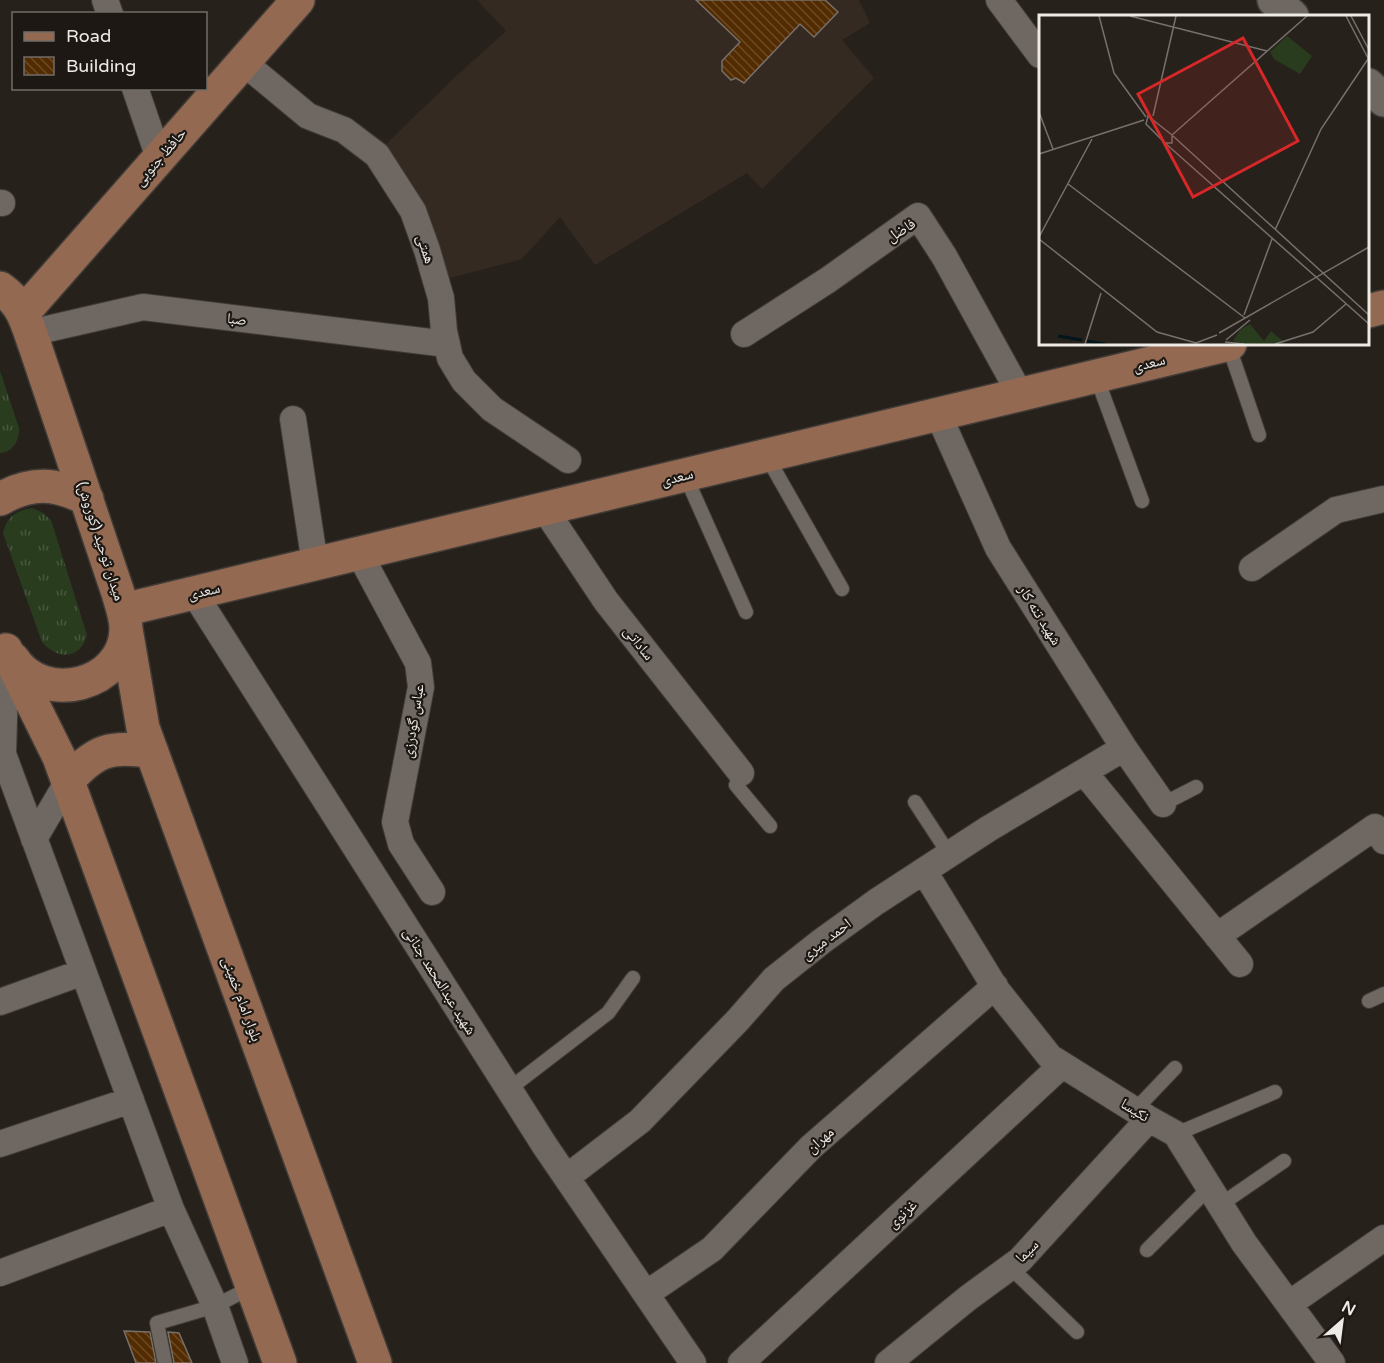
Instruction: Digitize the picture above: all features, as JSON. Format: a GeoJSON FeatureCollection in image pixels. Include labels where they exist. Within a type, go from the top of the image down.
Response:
{"type":"FeatureCollection","features":[{"type":"Feature","properties":{"kind":"main road","name":"حافظ جنوبی"},"geometry":{"type":"LineString","coordinates":[[26,323],[159,158],[298,0]]}},
{"type":"Feature","properties":{"kind":"main road","name":"میدان توحید (کوروش)"},"geometry":{"type":"LineString","coordinates":[[0,288],[13,297],[26,323],[87,499],[125,620]]}},
{"type":"Feature","properties":{"kind":"main road","name":"سعدی"},"geometry":{"type":"LineString","coordinates":[[125,620],[194,593],[1096,376],[1214,345]]}},
{"type":"Feature","properties":{"kind":"main road"},"geometry":{"type":"LineString","coordinates":[[0,478],[13,477],[46,461],[53,454],[64,432]]}},
{"type":"Feature","properties":{"kind":"main road"},"geometry":{"type":"LineString","coordinates":[[0,499],[16,491],[44,486],[63,488],[87,499]]}},
{"type":"Feature","properties":{"kind":"main road"},"geometry":{"type":"LineString","coordinates":[[3,640],[18,667],[34,679],[54,686],[74,686],[93,679],[110,666],[121,649],[125,620]]}},
{"type":"Feature","properties":{"kind":"main road","name":"بلوار امام خمینی"},"geometry":{"type":"LineString","coordinates":[[125,620],[143,728],[375,1363]]}},
{"type":"Feature","properties":{"kind":"main road"},"geometry":{"type":"LineString","coordinates":[[3,640],[59,757],[280,1363]]}},
{"type":"Feature","properties":{"kind":"main road"},"geometry":{"type":"LineString","coordinates":[[68,781],[84,764],[100,754],[123,748],[152,752]]}},
{"type":"Feature","properties":{"kind":"street"},"geometry":{"type":"LineString","coordinates":[[999,0],[1039,52]]}},
{"type":"Feature","properties":{"kind":"street"},"geometry":{"type":"LineString","coordinates":[[1274,0],[1291,15]]}},
{"type":"Feature","properties":{"kind":"street","name":"همتی"},"geometry":{"type":"LineString","coordinates":[[243,62],[308,116],[344,130],[377,155],[413,211],[441,298],[450,358],[464,381],[492,409],[568,460]]}},
{"type":"Feature","properties":{"kind":"street"},"geometry":{"type":"LineString","coordinates":[[1369,86],[1384,100]]}},
{"type":"Feature","properties":{"kind":"street"},"geometry":{"type":"LineString","coordinates":[[136,90],[159,158]]}},
{"type":"Feature","properties":{"kind":"street","name":"فاضل"},"geometry":{"type":"LineString","coordinates":[[744,334],[828,280],[918,216],[944,255],[1020,394]]}},
{"type":"Feature","properties":{"kind":"street","name":"صبا"},"geometry":{"type":"LineString","coordinates":[[26,323],[143,307],[447,344]]}},
{"type":"Feature","properties":{"kind":"street","name":"شهید تنه کار"},"geometry":{"type":"LineString","coordinates":[[938,414],[998,548],[1124,748],[1163,804]]}},
{"type":"Feature","properties":{"kind":"street"},"geometry":{"type":"LineString","coordinates":[[293,419],[315,564]]}},
{"type":"Feature","properties":{"kind":"street"},"geometry":{"type":"LineString","coordinates":[[1252,568],[1336,510],[1384,499]]}},
{"type":"Feature","properties":{"kind":"street","name":"ساداتی"},"geometry":{"type":"LineString","coordinates":[[544,508],[606,601],[741,773]]}},
{"type":"Feature","properties":{"kind":"street","name":"عباس گودرزی"},"geometry":{"type":"LineString","coordinates":[[359,553],[418,663],[421,687],[395,822],[401,844],[432,892]]}},
{"type":"Feature","properties":{"kind":"street","name":"شهید عبدالمحمد جنانی"},"geometry":{"type":"LineString","coordinates":[[194,593],[508,1089],[693,1363]]}},
{"type":"Feature","properties":{"kind":"street"},"geometry":{"type":"LineString","coordinates":[[3,640],[3,754],[171,1209],[215,1306],[235,1363]]}},
{"type":"Feature","properties":{"kind":"street","name":"احمد میری"},"geometry":{"type":"LineString","coordinates":[[567,1178],[640,1121],[737,1021],[774,979],[822,941],[950,854],[1124,748]]}},
{"type":"Feature","properties":{"kind":"street"},"geometry":{"type":"LineString","coordinates":[[1084,772],[1240,964]]}},
{"type":"Feature","properties":{"kind":"street"},"geometry":{"type":"LineString","coordinates":[[34,839],[68,781]]}},
{"type":"Feature","properties":{"kind":"street"},"geometry":{"type":"LineString","coordinates":[[1217,936],[1375,827],[1384,841]]}},
{"type":"Feature","properties":{"kind":"street","name":"نکیسا"},"geometry":{"type":"LineString","coordinates":[[924,871],[995,986],[1050,1057],[1176,1134],[1244,1243],[1332,1363]]}},
{"type":"Feature","properties":{"kind":"street"},"geometry":{"type":"LineString","coordinates":[[0,1002],[83,972]]}},
{"type":"Feature","properties":{"kind":"street","name":"مهران"},"geometry":{"type":"LineString","coordinates":[[646,1294],[711,1249],[811,1147],[995,986]]}},
{"type":"Feature","properties":{"kind":"street","name":"غزنوی"},"geometry":{"type":"LineString","coordinates":[[741,1363],[1062,1065]]}},
{"type":"Feature","properties":{"kind":"street"},"geometry":{"type":"LineString","coordinates":[[0,1144],[131,1100]]}},
{"type":"Feature","properties":{"kind":"street","name":"سیما"},"geometry":{"type":"LineString","coordinates":[[888,1363],[968,1298],[1020,1260],[1142,1115]]}},
{"type":"Feature","properties":{"kind":"street"},"geometry":{"type":"LineString","coordinates":[[0,1273],[171,1209]]}},
{"type":"Feature","properties":{"kind":"street"},"geometry":{"type":"LineString","coordinates":[[1289,1304],[1384,1238]]}},
{"type":"Feature","properties":{"kind":"lane"},"geometry":{"type":"LineString","coordinates":[[1214,345],[1259,435]]}},
{"type":"Feature","properties":{"kind":"lane"},"geometry":{"type":"LineString","coordinates":[[1096,376],[1142,501]]}},
{"type":"Feature","properties":{"kind":"lane"},"geometry":{"type":"LineString","coordinates":[[766,455],[842,589]]}},
{"type":"Feature","properties":{"kind":"lane"},"geometry":{"type":"LineString","coordinates":[[685,475],[746,612]]}},
{"type":"Feature","properties":{"kind":"lane"},"geometry":{"type":"LineString","coordinates":[[741,773],[736,785],[770,826]]}},
{"type":"Feature","properties":{"kind":"lane"},"geometry":{"type":"LineString","coordinates":[[1163,804],[1196,787]]}},
{"type":"Feature","properties":{"kind":"lane"},"geometry":{"type":"LineString","coordinates":[[915,802],[950,854]]}},
{"type":"Feature","properties":{"kind":"lane"},"geometry":{"type":"LineString","coordinates":[[508,1089],[608,1013],[633,978]]}},
{"type":"Feature","properties":{"kind":"lane"},"geometry":{"type":"LineString","coordinates":[[1369,1001],[1384,994]]}},
{"type":"Feature","properties":{"kind":"lane"},"geometry":{"type":"LineString","coordinates":[[1142,1115],[1175,1068]]}},
{"type":"Feature","properties":{"kind":"lane"},"geometry":{"type":"LineString","coordinates":[[1176,1134],[1275,1092]]}},
{"type":"Feature","properties":{"kind":"lane"},"geometry":{"type":"LineString","coordinates":[[1147,1250],[1214,1196],[1284,1161]]}},
{"type":"Feature","properties":{"kind":"lane"},"geometry":{"type":"LineString","coordinates":[[1010,1267],[1077,1332]]}},
{"type":"Feature","properties":{"kind":"lane"},"geometry":{"type":"LineString","coordinates":[[165,1363],[157,1323],[215,1306],[252,1287]]}},
{"type":"Feature","properties":{"kind":"shaded area"},"geometry":{"type":"Polygon","coordinates":[[[477,0],[859,0],[870,23],[842,40],[874,78],[762,189],[747,173],[595,265],[560,217],[522,259],[450,278],[407,178],[382,148],[506,31],[477,0]]]}},
{"type":"Feature","properties":{"kind":"green space"},"geometry":{"type":"Polygon","coordinates":[[[0,371],[19,432],[12,448],[0,453],[0,371]]]}},
{"type":"Feature","properties":{"kind":"green space"},"geometry":{"type":"Polygon","coordinates":[[[32,508],[51,520],[87,635],[79,649],[68,655],[55,652],[42,642],[3,533],[7,522],[13,515],[32,508]]]}},
{"type":"Feature","properties":{"kind":"building"},"geometry":{"type":"Polygon","coordinates":[[[696,0],[825,0],[838,12],[814,37],[800,24],[744,83],[736,78],[731,80],[722,71],[722,61],[740,42],[696,0]]]}},
{"type":"Feature","properties":{"kind":"building"},"geometry":{"type":"Polygon","coordinates":[[[124,1331],[150,1332],[156,1363],[136,1363],[124,1331]]]}},
{"type":"Feature","properties":{"kind":"building"},"geometry":{"type":"Polygon","coordinates":[[[168,1332],[179,1333],[192,1363],[174,1363],[168,1332]]]}}]}
